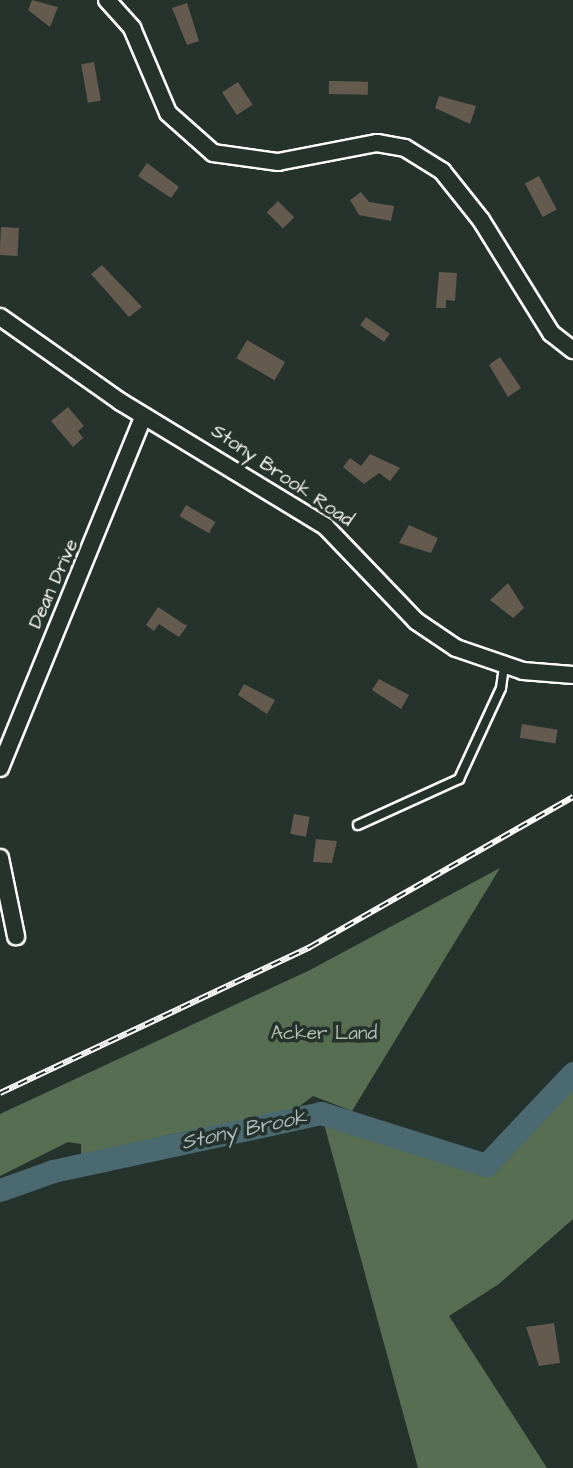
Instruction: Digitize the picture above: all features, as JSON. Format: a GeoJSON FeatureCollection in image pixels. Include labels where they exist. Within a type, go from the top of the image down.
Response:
{"type":"FeatureCollection","features":[{"type":"Feature","properties":{"kind":"street"},"geometry":{"type":"LineString","coordinates":[[107,0],[136,36],[168,113],[213,153],[278,162],[377,143],[405,148],[442,171],[481,220],[551,333],[573,350]]}},
{"type":"Feature","properties":{"kind":"street","name":"Stony Brook Road"},"geometry":{"type":"LineString","coordinates":[[0,317],[144,416],[325,526],[416,621],[479,660],[573,675]]}},
{"type":"Feature","properties":{"kind":"street","name":"Dean Drive"},"geometry":{"type":"LineString","coordinates":[[0,768],[144,416]]}},
{"type":"Feature","properties":{"kind":"street"},"geometry":{"type":"LineString","coordinates":[[0,858],[16,936]]}},
{"type":"Feature","properties":{"kind":"lane"},"geometry":{"type":"LineString","coordinates":[[358,825],[459,779],[501,688],[504,666]]}},
{"type":"Feature","properties":{"kind":"green space","name":"Acker Land"},"geometry":{"type":"Polygon","coordinates":[[[500,868],[352,1111],[313,1096],[293,1111],[168,1135],[95,1158],[81,1157],[81,1144],[68,1142],[0,1176],[0,1114],[310,970],[500,868]]]}},
{"type":"Feature","properties":{"kind":"green space"},"geometry":{"type":"Polygon","coordinates":[[[573,1073],[573,1219],[499,1284],[449,1316],[547,1468],[418,1468],[321,1113],[486,1164],[573,1073]]]}},
{"type":"Feature","properties":{"kind":"building"},"geometry":{"type":"Polygon","coordinates":[[[32,0],[58,7],[50,27],[28,10],[32,0]]]}},
{"type":"Feature","properties":{"kind":"building"},"geometry":{"type":"Polygon","coordinates":[[[187,3],[199,41],[187,45],[172,8],[187,3]]]}},
{"type":"Feature","properties":{"kind":"building"},"geometry":{"type":"Polygon","coordinates":[[[94,62],[101,100],[88,103],[81,64],[94,62]]]}},
{"type":"Feature","properties":{"kind":"building"},"geometry":{"type":"Polygon","coordinates":[[[329,81],[368,82],[368,95],[329,94],[329,81]]]}},
{"type":"Feature","properties":{"kind":"building"},"geometry":{"type":"Polygon","coordinates":[[[238,82],[253,105],[237,115],[222,92],[238,82]]]}},
{"type":"Feature","properties":{"kind":"building"},"geometry":{"type":"Polygon","coordinates":[[[439,96],[476,106],[470,124],[435,108],[439,96]]]}},
{"type":"Feature","properties":{"kind":"building"},"geometry":{"type":"Polygon","coordinates":[[[147,163],[179,187],[171,198],[138,176],[147,163]]]}},
{"type":"Feature","properties":{"kind":"building"},"geometry":{"type":"Polygon","coordinates":[[[539,176],[557,210],[543,217],[525,184],[539,176]]]}},
{"type":"Feature","properties":{"kind":"building"},"geometry":{"type":"Polygon","coordinates":[[[361,192],[369,202],[394,206],[391,221],[359,215],[350,200],[361,192]]]}},
{"type":"Feature","properties":{"kind":"building"},"geometry":{"type":"Polygon","coordinates":[[[278,201],[294,217],[283,229],[267,212],[278,201]]]}},
{"type":"Feature","properties":{"kind":"building"},"geometry":{"type":"Polygon","coordinates":[[[1,227],[19,228],[18,256],[0,255],[1,227]]]}},
{"type":"Feature","properties":{"kind":"building"},"geometry":{"type":"Polygon","coordinates":[[[102,265],[142,307],[129,317],[91,274],[102,265]]]}},
{"type":"Feature","properties":{"kind":"building"},"geometry":{"type":"Polygon","coordinates":[[[439,272],[457,273],[455,301],[446,300],[446,308],[436,308],[439,272]]]}},
{"type":"Feature","properties":{"kind":"building"},"geometry":{"type":"Polygon","coordinates":[[[366,317],[390,334],[384,342],[360,325],[366,317]]]}},
{"type":"Feature","properties":{"kind":"building"},"geometry":{"type":"Polygon","coordinates":[[[247,340],[285,362],[275,380],[236,358],[247,340]]]}},
{"type":"Feature","properties":{"kind":"building"},"geometry":{"type":"Polygon","coordinates":[[[500,357],[521,388],[508,397],[489,365],[500,357]]]}},
{"type":"Feature","properties":{"kind":"building"},"geometry":{"type":"Polygon","coordinates":[[[68,407],[84,426],[78,431],[83,438],[73,447],[51,421],[68,407]]]}},
{"type":"Feature","properties":{"kind":"building"},"geometry":{"type":"Polygon","coordinates":[[[370,454],[400,468],[390,481],[379,473],[364,484],[343,467],[350,458],[361,466],[370,454]]]}},
{"type":"Feature","properties":{"kind":"building"},"geometry":{"type":"Polygon","coordinates":[[[186,505],[215,522],[209,533],[180,516],[186,505]]]}},
{"type":"Feature","properties":{"kind":"building"},"geometry":{"type":"Polygon","coordinates":[[[409,525],[438,538],[431,553],[399,543],[409,525]]]}},
{"type":"Feature","properties":{"kind":"building"},"geometry":{"type":"Polygon","coordinates":[[[508,583],[524,608],[513,618],[490,600],[508,583]]]}},
{"type":"Feature","properties":{"kind":"building"},"geometry":{"type":"Polygon","coordinates":[[[158,607],[187,626],[179,637],[159,624],[154,631],[146,625],[158,607]]]}},
{"type":"Feature","properties":{"kind":"building"},"geometry":{"type":"Polygon","coordinates":[[[379,679],[409,695],[401,709],[372,690],[379,679]]]}},
{"type":"Feature","properties":{"kind":"building"},"geometry":{"type":"Polygon","coordinates":[[[244,684],[275,700],[267,714],[238,695],[244,684]]]}},
{"type":"Feature","properties":{"kind":"building"},"geometry":{"type":"Polygon","coordinates":[[[522,724],[558,730],[555,743],[520,738],[522,724]]]}},
{"type":"Feature","properties":{"kind":"building"},"geometry":{"type":"Polygon","coordinates":[[[294,814],[310,817],[306,837],[290,834],[294,814]]]}},
{"type":"Feature","properties":{"kind":"building"},"geometry":{"type":"Polygon","coordinates":[[[316,839],[337,841],[332,863],[313,862],[316,839]]]}},
{"type":"Feature","properties":{"kind":"building"},"geometry":{"type":"Polygon","coordinates":[[[554,1323],[560,1363],[539,1366],[526,1327],[554,1323]]]}},
{"type":"Feature","properties":{"kind":"waterway","name":"Stony Brook"},"geometry":{"type":"LineString","coordinates":[[0,1190],[53,1171],[321,1113],[486,1165],[573,1073]]}},
{"type":"Feature","properties":{"kind":"railway"},"geometry":{"type":"LineString","coordinates":[[0,1093],[310,947],[573,797]]}}]}
